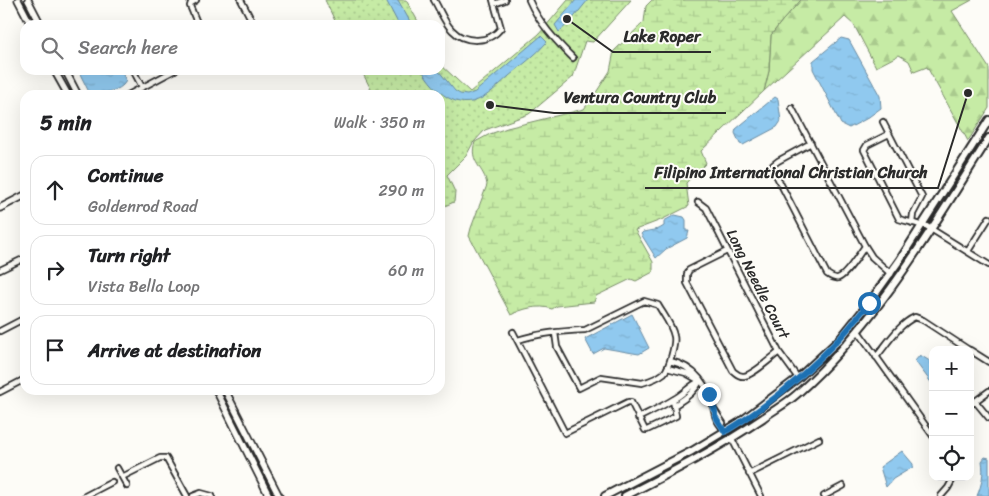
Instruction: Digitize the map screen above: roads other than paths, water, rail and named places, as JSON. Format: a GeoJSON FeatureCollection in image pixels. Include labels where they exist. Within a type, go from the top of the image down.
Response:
{"type":"FeatureCollection","features":[{"type":"Feature","properties":{"kind":"main road"},"geometry":{"type":"LineString","coordinates":[[605,496],[666,464],[724,428],[740,422],[798,378],[840,339],[891,274],[989,120]]}},
{"type":"Feature","properties":{"kind":"main road"},"geometry":{"type":"LineString","coordinates":[[625,496],[732,439],[796,395],[838,354],[894,286],[989,138]]}},
{"type":"Feature","properties":{"kind":"main road"},"geometry":{"type":"LineString","coordinates":[[732,439],[740,422]]}},
{"type":"Feature","properties":{"kind":"main road"},"geometry":{"type":"LineString","coordinates":[[715,449],[724,428]]}},
{"type":"Feature","properties":{"kind":"main road"},"geometry":{"type":"LineString","coordinates":[[612,496],[658,472],[666,464]]}},
{"type":"Feature","properties":{"kind":"street"},"geometry":{"type":"LineString","coordinates":[[18,0],[28,20]]}},
{"type":"Feature","properties":{"kind":"street"},"geometry":{"type":"LineString","coordinates":[[28,0],[38,20]]}},
{"type":"Feature","properties":{"kind":"street"},"geometry":{"type":"LineString","coordinates":[[196,0],[190,6],[196,20]]}},
{"type":"Feature","properties":{"kind":"street"},"geometry":{"type":"LineString","coordinates":[[241,0],[251,20]]}},
{"type":"Feature","properties":{"kind":"street"},"geometry":{"type":"LineString","coordinates":[[434,0],[453,31],[461,37],[482,40],[494,35],[501,28],[501,22],[493,2],[505,0]]}},
{"type":"Feature","properties":{"kind":"street"},"geometry":{"type":"LineString","coordinates":[[529,0],[547,31],[572,58]]}},
{"type":"Feature","properties":{"kind":"street"},"geometry":{"type":"LineString","coordinates":[[57,75],[65,90]]}},
{"type":"Feature","properties":{"kind":"street"},"geometry":{"type":"LineString","coordinates":[[68,75],[75,90]]}},
{"type":"Feature","properties":{"kind":"street"},"geometry":{"type":"LineString","coordinates":[[136,75],[142,87]]}},
{"type":"Feature","properties":{"kind":"street"},"geometry":{"type":"LineString","coordinates":[[137,90],[165,75]]}},
{"type":"Feature","properties":{"kind":"street"},"geometry":{"type":"LineString","coordinates":[[792,108],[865,246],[872,257],[891,274]]}},
{"type":"Feature","properties":{"kind":"street"},"geometry":{"type":"LineString","coordinates":[[883,122],[922,197],[913,214],[912,223]]}},
{"type":"Feature","properties":{"kind":"street"},"geometry":{"type":"LineString","coordinates":[[889,134],[867,145],[864,150],[899,219],[932,229],[989,265]]}},
{"type":"Feature","properties":{"kind":"street"},"geometry":{"type":"LineString","coordinates":[[811,143],[778,161],[774,165],[774,171],[827,274],[838,278],[844,275],[865,246]]}},
{"type":"Feature","properties":{"kind":"street"},"geometry":{"type":"LineString","coordinates":[[0,208],[20,198]]}},
{"type":"Feature","properties":{"kind":"street","name":"Long Needle Court"},"geometry":{"type":"LineString","coordinates":[[698,202],[706,208],[779,352],[798,378]]}},
{"type":"Feature","properties":{"kind":"street"},"geometry":{"type":"LineString","coordinates":[[968,251],[989,218]]}},
{"type":"Feature","properties":{"kind":"street"},"geometry":{"type":"LineString","coordinates":[[727,251],[690,270],[686,278],[733,371],[737,375],[744,376],[779,352]]}},
{"type":"Feature","properties":{"kind":"street"},"geometry":{"type":"LineString","coordinates":[[0,270],[20,260]]}},
{"type":"Feature","properties":{"kind":"street"},"geometry":{"type":"LineString","coordinates":[[518,340],[532,335],[585,330],[644,301],[653,302],[658,305],[674,333],[675,339],[670,361],[665,372],[647,382],[642,383],[601,377],[578,388],[558,347],[555,333]]}},
{"type":"Feature","properties":{"kind":"street"},"geometry":{"type":"LineString","coordinates":[[876,357],[901,327],[908,320],[915,317],[923,320],[964,346]]}},
{"type":"Feature","properties":{"kind":"street"},"geometry":{"type":"LineString","coordinates":[[0,331],[20,321]]}},
{"type":"Feature","properties":{"kind":"street"},"geometry":{"type":"LineString","coordinates":[[858,331],[929,429]]}},
{"type":"Feature","properties":{"kind":"street"},"geometry":{"type":"LineString","coordinates":[[513,332],[565,433],[628,402],[632,402],[645,430],[676,416],[674,402]]}},
{"type":"Feature","properties":{"kind":"street"},"geometry":{"type":"LineString","coordinates":[[974,353],[989,362]]}},
{"type":"Feature","properties":{"kind":"street"},"geometry":{"type":"LineString","coordinates":[[670,361],[694,372],[699,377],[709,394],[715,416],[724,428]]}},
{"type":"Feature","properties":{"kind":"street"},"geometry":{"type":"LineString","coordinates":[[667,368],[686,373],[700,381]]}},
{"type":"Feature","properties":{"kind":"street"},"geometry":{"type":"LineString","coordinates":[[638,418],[674,402],[697,388],[700,381]]}},
{"type":"Feature","properties":{"kind":"street"},"geometry":{"type":"LineString","coordinates":[[0,392],[20,382]]}},
{"type":"Feature","properties":{"kind":"street"},"geometry":{"type":"LineString","coordinates":[[989,391],[975,401],[989,418]]}},
{"type":"Feature","properties":{"kind":"street"},"geometry":{"type":"LineString","coordinates":[[218,395],[269,496]]}},
{"type":"Feature","properties":{"kind":"street"},"geometry":{"type":"LineString","coordinates":[[228,395],[279,496]]}},
{"type":"Feature","properties":{"kind":"street"},"geometry":{"type":"LineString","coordinates":[[732,439],[761,496]]}},
{"type":"Feature","properties":{"kind":"street"},"geometry":{"type":"LineString","coordinates":[[749,474],[819,439]]}},
{"type":"Feature","properties":{"kind":"street"},"geometry":{"type":"LineString","coordinates":[[122,477],[160,458],[166,458],[187,496]]}},
{"type":"Feature","properties":{"kind":"street"},"geometry":{"type":"LineString","coordinates":[[117,468],[127,486]]}},
{"type":"Feature","properties":{"kind":"street"},"geometry":{"type":"LineString","coordinates":[[941,496],[952,481]]}},
{"type":"Feature","properties":{"kind":"street"},"geometry":{"type":"LineString","coordinates":[[87,496],[112,482]]}},
{"type":"Feature","properties":{"kind":"street"},"geometry":{"type":"LineString","coordinates":[[824,496],[843,486]]}},
{"type":"Feature","properties":{"kind":"street"},"geometry":{"type":"LineString","coordinates":[[193,496],[201,493],[212,496]]}},
{"type":"Feature","properties":{"kind":"water"},"geometry":{"type":"Polygon","coordinates":[[[386,0],[398,0],[409,20],[396,20],[386,0]]]}},
{"type":"Feature","properties":{"kind":"water"},"geometry":{"type":"Polygon","coordinates":[[[576,0],[588,0],[559,32],[555,25],[576,0]]]}},
{"type":"Feature","properties":{"kind":"water"},"geometry":{"type":"Polygon","coordinates":[[[541,36],[547,42],[489,94],[473,102],[455,101],[447,97],[445,96],[445,90],[438,90],[425,75],[442,75],[455,91],[460,94],[467,95],[475,92],[541,36]]]}},
{"type":"Feature","properties":{"kind":"water"},"geometry":{"type":"Polygon","coordinates":[[[841,38],[849,40],[880,96],[881,108],[849,128],[841,124],[813,69],[813,61],[841,38]]]}},
{"type":"Feature","properties":{"kind":"water"},"geometry":{"type":"Polygon","coordinates":[[[80,75],[123,75],[126,81],[120,88],[115,90],[88,90],[80,75]]]}},
{"type":"Feature","properties":{"kind":"water"},"geometry":{"type":"Polygon","coordinates":[[[775,97],[778,99],[781,121],[777,127],[743,145],[740,144],[735,133],[736,129],[775,97]]]}},
{"type":"Feature","properties":{"kind":"water"},"geometry":{"type":"Polygon","coordinates":[[[675,215],[684,217],[686,220],[686,231],[689,231],[687,238],[666,249],[656,258],[641,234],[659,229],[664,226],[664,221],[675,215]]]}},
{"type":"Feature","properties":{"kind":"water"},"geometry":{"type":"Polygon","coordinates":[[[632,314],[649,348],[639,354],[604,348],[593,354],[585,339],[632,314]]]}},
{"type":"Feature","properties":{"kind":"water"},"geometry":{"type":"Polygon","coordinates":[[[920,355],[929,361],[929,380],[915,361],[920,355]]]}},
{"type":"Feature","properties":{"kind":"water"},"geometry":{"type":"Polygon","coordinates":[[[902,451],[913,464],[913,467],[893,479],[886,487],[880,467],[902,451]]]}},
{"type":"Feature","properties":{"kind":"water"},"geometry":{"type":"Polygon","coordinates":[[[985,457],[989,458],[989,496],[977,496],[982,479],[982,461],[985,457]]]}},
{"type":"Feature","properties":{"kind":"place","name":"Lake Roper"},"geometry":{"type":"Point","coordinates":[567,19]}},
{"type":"Feature","properties":{"kind":"place","name":"Filipino International Christian Church"},"geometry":{"type":"Point","coordinates":[968,93]}},
{"type":"Feature","properties":{"kind":"place","name":"Ventura Country Club"},"geometry":{"type":"Point","coordinates":[490,105]}}]}
